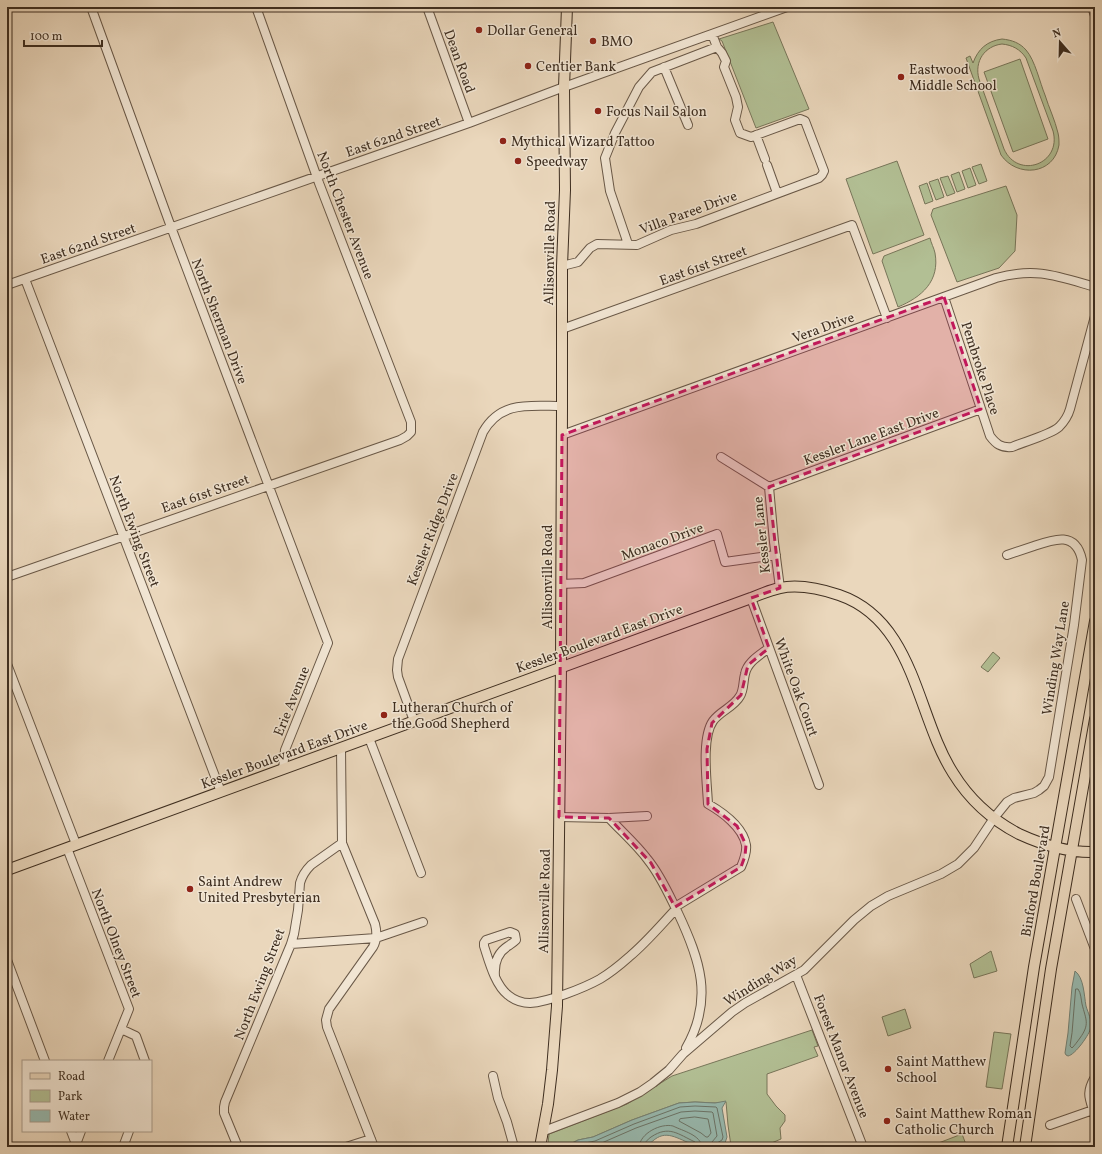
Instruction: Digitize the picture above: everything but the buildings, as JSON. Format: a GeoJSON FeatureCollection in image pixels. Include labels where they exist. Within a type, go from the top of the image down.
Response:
{"type":"FeatureCollection","features":[{"type":"Feature","properties":{"kind":"main road","name":"Allisonville Road"},"geometry":{"type":"LineString","coordinates":[[540,1147],[544,1131],[553,1062],[557,996],[561,667],[562,266],[564,198],[564,87],[567,7]]}},
{"type":"Feature","properties":{"kind":"main road","name":"Kessler Boulevard East Drive"},"geometry":{"type":"LineString","coordinates":[[7,870],[751,598],[780,588],[803,587],[829,591],[853,601],[880,622],[895,640],[904,657],[938,743],[951,770],[962,787],[994,818],[1022,835],[1055,848],[1072,851],[1095,852]]}},
{"type":"Feature","properties":{"kind":"main road","name":"Binford Boulevard"},"geometry":{"type":"LineString","coordinates":[[1007,1147],[1032,974],[1095,621]]}},
{"type":"Feature","properties":{"kind":"main road"},"geometry":{"type":"LineString","coordinates":[[1025,1147],[1045,1011],[1095,719]]}},
{"type":"Feature","properties":{"kind":"street","name":"North Sherman Drive"},"geometry":{"type":"LineString","coordinates":[[91,7],[171,227],[328,643]]}},
{"type":"Feature","properties":{"kind":"street","name":"North Chester Avenue"},"geometry":{"type":"LineString","coordinates":[[256,7],[317,176],[409,418],[411,432]]}},
{"type":"Feature","properties":{"kind":"street","name":"Dean Road"},"geometry":{"type":"LineString","coordinates":[[427,7],[469,123]]}},
{"type":"Feature","properties":{"kind":"street","name":"East 62nd Street"},"geometry":{"type":"LineString","coordinates":[[7,285],[469,123],[564,87],[787,7]]}},
{"type":"Feature","properties":{"kind":"street"},"geometry":{"type":"LineString","coordinates":[[1092,7],[1095,16]]}},
{"type":"Feature","properties":{"kind":"street"},"geometry":{"type":"LineString","coordinates":[[712,34],[717,47],[722,52],[726,62],[724,67],[736,97],[738,107],[735,120],[740,133],[751,137],[756,135],[777,193]]}},
{"type":"Feature","properties":{"kind":"street"},"geometry":{"type":"LineString","coordinates":[[628,244],[610,191],[605,158],[615,133],[639,87],[652,72],[717,47]]}},
{"type":"Feature","properties":{"kind":"street"},"geometry":{"type":"LineString","coordinates":[[664,67],[688,125]]}},
{"type":"Feature","properties":{"kind":"street","name":"Villa Paree Drive"},"geometry":{"type":"LineString","coordinates":[[562,266],[578,262],[590,248],[597,244],[637,245],[671,230],[696,224],[819,178],[822,175],[824,171],[805,121],[800,119],[756,135]]}},
{"type":"Feature","properties":{"kind":"street","name":"East 61st Street"},"geometry":{"type":"LineString","coordinates":[[562,330],[852,225],[887,318]]}},
{"type":"Feature","properties":{"kind":"street","name":"Vera Drive"},"geometry":{"type":"LineString","coordinates":[[562,434],[1010,274],[1022,272],[1051,274],[1095,287]]}},
{"type":"Feature","properties":{"kind":"street","name":"North Ewing Street"},"geometry":{"type":"LineString","coordinates":[[25,279],[220,792]]}},
{"type":"Feature","properties":{"kind":"street","name":"Pembroke Place"},"geometry":{"type":"LineString","coordinates":[[944,297],[990,436],[1002,447],[1012,447],[1050,432],[1059,427],[1065,420],[1070,409],[1095,316]]}},
{"type":"Feature","properties":{"kind":"street","name":"Kessler Ridge Drive"},"geometry":{"type":"LineString","coordinates":[[414,721],[398,677],[398,659],[483,432],[490,422],[497,416],[512,408],[526,406],[562,406]]}},
{"type":"Feature","properties":{"kind":"street","name":"Kessler Lane East Drive"},"geometry":{"type":"LineString","coordinates":[[769,487],[981,409]]}},
{"type":"Feature","properties":{"kind":"street","name":"East 61st Street"},"geometry":{"type":"LineString","coordinates":[[7,577],[400,440],[411,432]]}},
{"type":"Feature","properties":{"kind":"street","name":"Kessler Lane"},"geometry":{"type":"LineString","coordinates":[[721,457],[769,487],[780,588]]}},
{"type":"Feature","properties":{"kind":"street","name":"Monaco Drive"},"geometry":{"type":"LineString","coordinates":[[561,584],[584,583],[717,534],[726,562],[776,554]]}},
{"type":"Feature","properties":{"kind":"street","name":"Winding Way Lane"},"geometry":{"type":"LineString","coordinates":[[994,818],[1009,800],[1034,793],[1044,786],[1048,779],[1062,702],[1082,564],[1082,557],[1078,548],[1061,538],[1051,539],[1007,556]]}},
{"type":"Feature","properties":{"kind":"street","name":"White Oak Court"},"geometry":{"type":"LineString","coordinates":[[751,598],[819,785]]}},
{"type":"Feature","properties":{"kind":"street","name":"Erie Avenue"},"geometry":{"type":"LineString","coordinates":[[283,769],[285,750],[328,643]]}},
{"type":"Feature","properties":{"kind":"street"},"geometry":{"type":"LineString","coordinates":[[495,976],[495,965],[502,950],[516,940],[516,936],[512,932],[486,940],[484,943],[495,976],[504,992],[518,1001],[531,1003],[580,988],[600,978],[624,962],[676,908],[741,867],[745,856],[746,846],[743,837],[737,826],[714,807],[708,804],[706,765],[708,737],[710,727],[715,719],[736,702],[741,695],[748,665],[769,648]]}},
{"type":"Feature","properties":{"kind":"street","name":"North Olney Street"},"geometry":{"type":"LineString","coordinates":[[7,664],[129,1009],[108,1060]]}},
{"type":"Feature","properties":{"kind":"street"},"geometry":{"type":"LineString","coordinates":[[369,738],[420,873]]}},
{"type":"Feature","properties":{"kind":"street"},"geometry":{"type":"LineString","coordinates":[[341,748],[342,843],[375,924],[376,938],[371,949],[329,1009],[326,1020],[327,1027],[374,1147]]}},
{"type":"Feature","properties":{"kind":"street"},"geometry":{"type":"LineString","coordinates":[[559,817],[609,818],[648,816]]}},
{"type":"Feature","properties":{"kind":"street"},"geometry":{"type":"LineString","coordinates":[[609,818],[643,853],[663,883],[676,908],[696,957],[702,985],[700,1007],[698,1021],[693,1035],[683,1054]]}},
{"type":"Feature","properties":{"kind":"street","name":"Winding Way"},"geometry":{"type":"LineString","coordinates":[[544,1131],[618,1103],[638,1093],[653,1083],[665,1074],[683,1054],[738,1008],[804,970],[854,920],[871,906],[888,896],[941,874],[958,864],[974,848],[994,818]]}},
{"type":"Feature","properties":{"kind":"street","name":"North Ewing Street"},"geometry":{"type":"LineString","coordinates":[[238,1147],[224,1113],[224,1102],[291,944],[298,910],[302,876],[311,864],[342,843]]}},
{"type":"Feature","properties":{"kind":"street"},"geometry":{"type":"LineString","coordinates":[[1076,899],[1094,946]]}},
{"type":"Feature","properties":{"kind":"street"},"geometry":{"type":"LineString","coordinates":[[291,944],[376,938],[423,922]]}},
{"type":"Feature","properties":{"kind":"street"},"geometry":{"type":"LineString","coordinates":[[7,960],[44,1060]]}},
{"type":"Feature","properties":{"kind":"street","name":"Forest Manor Avenue"},"geometry":{"type":"LineString","coordinates":[[796,975],[863,1147]]}},
{"type":"Feature","properties":{"kind":"street"},"geometry":{"type":"LineString","coordinates":[[121,1029],[136,1036],[145,1060]]}},
{"type":"Feature","properties":{"kind":"street"},"geometry":{"type":"LineString","coordinates":[[493,1076],[498,1098],[514,1147]]}},
{"type":"Feature","properties":{"kind":"street"},"geometry":{"type":"LineString","coordinates":[[1050,1125],[1094,1113],[1088,1092],[1095,1077]]}},
{"type":"Feature","properties":{"kind":"street"},"geometry":{"type":"LineString","coordinates":[[71,1132],[75,1146]]}},
{"type":"Feature","properties":{"kind":"street"},"geometry":{"type":"LineString","coordinates":[[75,1146],[81,1132]]}},
{"type":"Feature","properties":{"kind":"street"},"geometry":{"type":"LineString","coordinates":[[123,1147],[129,1132]]}},
{"type":"Feature","properties":{"kind":"street"},"geometry":{"type":"LineString","coordinates":[[346,1147],[370,1139]]}},
{"type":"Feature","properties":{"kind":"highlighted area"},"geometry":{"type":"Polygon","coordinates":[[[944,297],[981,409],[769,487],[780,588],[751,598],[769,648],[748,665],[741,695],[712,723],[707,749],[708,804],[737,826],[746,845],[745,856],[741,867],[675,907],[651,863],[609,818],[559,817],[562,435],[944,297]]]}},
{"type":"Feature","properties":{"kind":"green space"},"geometry":{"type":"Polygon","coordinates":[[[773,22],[809,109],[756,128],[722,41],[719,39],[773,22]]]}},
{"type":"Feature","properties":{"kind":"green space"},"geometry":{"type":"Polygon","coordinates":[[[1002,39],[1016,42],[1029,54],[1037,72],[1058,133],[1059,145],[1056,155],[1043,167],[1034,170],[1025,170],[1016,167],[1001,155],[966,58],[970,56],[973,63],[984,46],[1002,39]],[[996,45],[986,51],[982,56],[978,66],[979,79],[1004,149],[1010,158],[1019,164],[1028,166],[1037,164],[1045,159],[1051,152],[1054,143],[1053,131],[1026,58],[1012,46],[996,45]]]}},
{"type":"Feature","properties":{"kind":"green space"},"geometry":{"type":"Polygon","coordinates":[[[1020,59],[1048,139],[1013,152],[984,72],[1020,59]]]}},
{"type":"Feature","properties":{"kind":"green space"},"geometry":{"type":"Polygon","coordinates":[[[897,161],[924,235],[873,254],[846,179],[897,161]]]}},
{"type":"Feature","properties":{"kind":"green space"},"geometry":{"type":"Polygon","coordinates":[[[981,164],[987,181],[979,184],[972,167],[981,164]]]}},
{"type":"Feature","properties":{"kind":"green space"},"geometry":{"type":"Polygon","coordinates":[[[970,168],[976,185],[968,188],[962,171],[970,168]]]}},
{"type":"Feature","properties":{"kind":"green space"},"geometry":{"type":"Polygon","coordinates":[[[959,172],[965,189],[957,192],[951,175],[959,172]]]}},
{"type":"Feature","properties":{"kind":"green space"},"geometry":{"type":"Polygon","coordinates":[[[948,176],[955,193],[947,196],[940,178],[948,176]]]}},
{"type":"Feature","properties":{"kind":"green space"},"geometry":{"type":"Polygon","coordinates":[[[938,179],[944,197],[936,200],[929,182],[938,179]]]}},
{"type":"Feature","properties":{"kind":"green space"},"geometry":{"type":"Polygon","coordinates":[[[927,183],[933,201],[925,204],[919,186],[927,183]]]}},
{"type":"Feature","properties":{"kind":"green space"},"geometry":{"type":"Polygon","coordinates":[[[1006,186],[1017,215],[1015,251],[999,268],[957,282],[931,215],[933,209],[1006,186]]]}},
{"type":"Feature","properties":{"kind":"green space"},"geometry":{"type":"Polygon","coordinates":[[[930,238],[935,253],[936,263],[932,280],[922,293],[898,307],[882,261],[884,256],[930,238]]]}},
{"type":"Feature","properties":{"kind":"green space"},"geometry":{"type":"Polygon","coordinates":[[[993,652],[1000,658],[988,672],[981,667],[993,652]]]}},
{"type":"Feature","properties":{"kind":"green space"},"geometry":{"type":"Polygon","coordinates":[[[991,951],[997,971],[974,978],[970,964],[991,951]]]}},
{"type":"Feature","properties":{"kind":"green space"},"geometry":{"type":"Polygon","coordinates":[[[905,1009],[911,1028],[888,1036],[882,1017],[905,1009]]]}},
{"type":"Feature","properties":{"kind":"green space"},"geometry":{"type":"Polygon","coordinates":[[[812,1030],[818,1046],[814,1047],[818,1056],[767,1074],[767,1094],[785,1115],[785,1121],[780,1128],[781,1139],[762,1147],[741,1147],[740,1143],[731,1146],[726,1102],[695,1102],[679,1103],[632,1120],[593,1137],[578,1140],[566,1146],[555,1147],[548,1144],[549,1134],[627,1104],[672,1076],[812,1030]]]}},
{"type":"Feature","properties":{"kind":"green space"},"geometry":{"type":"Polygon","coordinates":[[[994,1032],[1011,1034],[1002,1089],[986,1087],[994,1032]]]}},
{"type":"Feature","properties":{"kind":"green space"},"geometry":{"type":"Polygon","coordinates":[[[962,1134],[967,1147],[928,1147],[962,1134]]]}},
{"type":"Feature","properties":{"kind":"water"},"geometry":{"type":"Polygon","coordinates":[[[1075,971],[1082,982],[1091,1027],[1082,1044],[1068,1056],[1065,1053],[1075,971]]]}},
{"type":"Feature","properties":{"kind":"water"},"geometry":{"type":"Polygon","coordinates":[[[726,1101],[722,1108],[727,1137],[725,1143],[719,1146],[700,1148],[667,1135],[652,1141],[647,1147],[565,1147],[578,1140],[593,1137],[632,1120],[679,1103],[715,1103],[726,1101]]]}},
{"type":"Feature","properties":{"kind":"place","name":"Dollar General"},"geometry":{"type":"Point","coordinates":[479,30]}},
{"type":"Feature","properties":{"kind":"place","name":"BMO"},"geometry":{"type":"Point","coordinates":[593,41]}},
{"type":"Feature","properties":{"kind":"place","name":"Centier Bank"},"geometry":{"type":"Point","coordinates":[528,66]}},
{"type":"Feature","properties":{"kind":"place","name":"Eastwood Middle School"},"geometry":{"type":"Point","coordinates":[901,77]}},
{"type":"Feature","properties":{"kind":"place","name":"Focus Nail Salon"},"geometry":{"type":"Point","coordinates":[598,111]}},
{"type":"Feature","properties":{"kind":"place","name":"Mythical Wizard Tattoo"},"geometry":{"type":"Point","coordinates":[503,141]}},
{"type":"Feature","properties":{"kind":"place","name":"Speedway"},"geometry":{"type":"Point","coordinates":[518,161]}},
{"type":"Feature","properties":{"kind":"place","name":"Lutheran Church of the Good Shepherd"},"geometry":{"type":"Point","coordinates":[384,715]}},
{"type":"Feature","properties":{"kind":"place","name":"Saint Andrew United Presbyterian"},"geometry":{"type":"Point","coordinates":[190,889]}},
{"type":"Feature","properties":{"kind":"place","name":"Saint Matthew School"},"geometry":{"type":"Point","coordinates":[888,1069]}},
{"type":"Feature","properties":{"kind":"place","name":"Saint Matthew Roman Catholic Church"},"geometry":{"type":"Point","coordinates":[887,1121]}}]}
